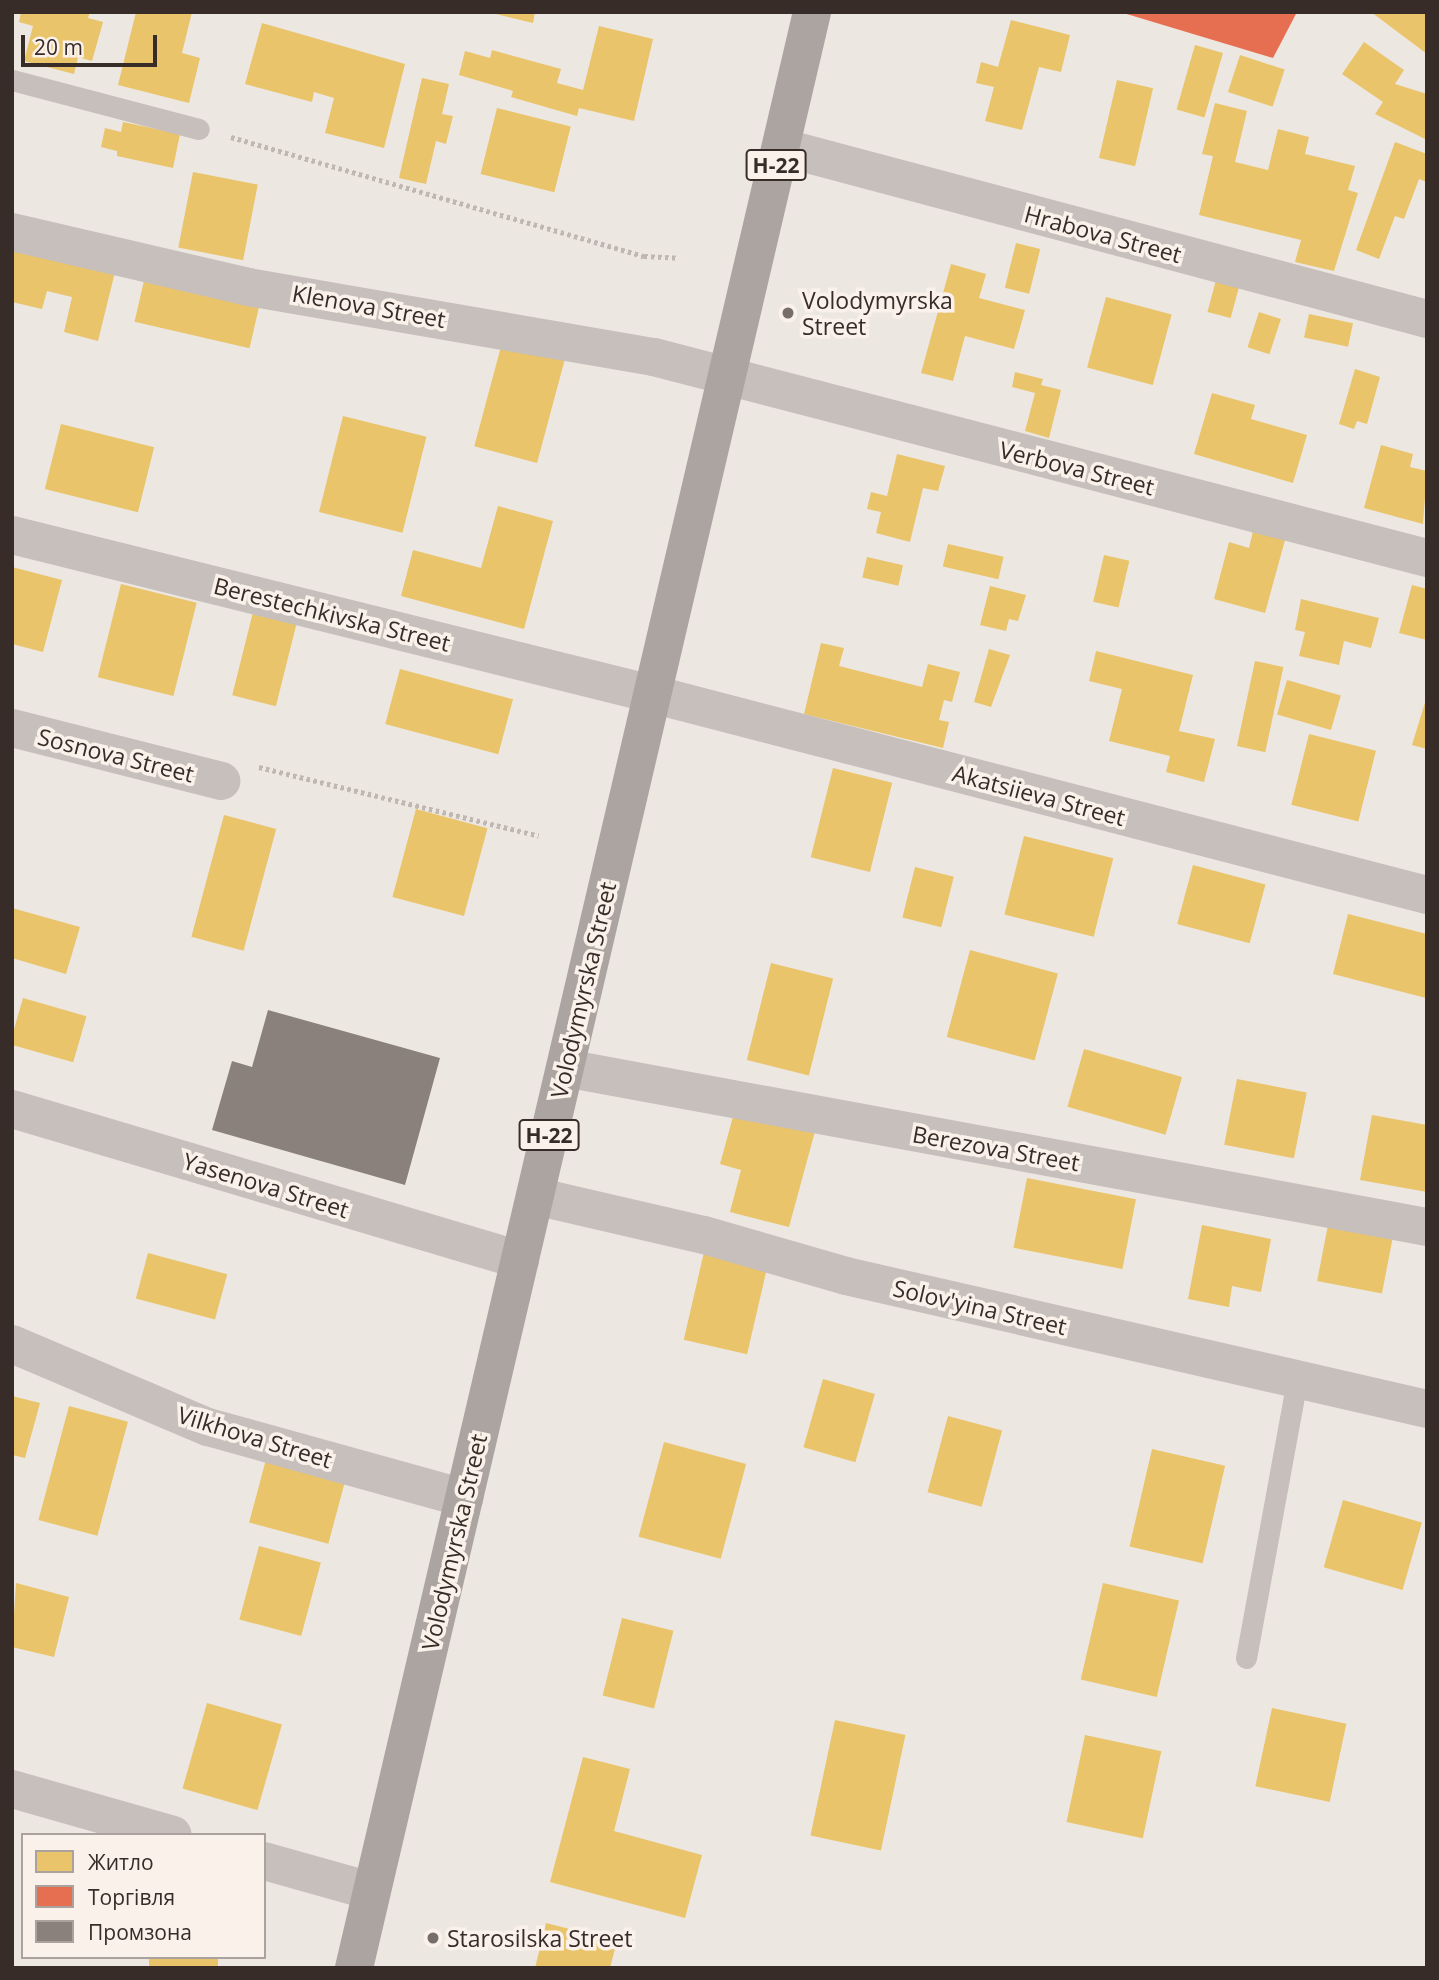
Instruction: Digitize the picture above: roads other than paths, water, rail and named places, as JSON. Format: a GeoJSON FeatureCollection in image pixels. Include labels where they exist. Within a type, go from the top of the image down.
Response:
{"type":"FeatureCollection","features":[{"type":"Feature","properties":{"kind":"main road","name":"Volodymyrska Street"},"geometry":{"type":"LineString","coordinates":[[354,1968],[812,12]]}},
{"type":"Feature","properties":{"kind":"street","name":"Hrabova Street"},"geometry":{"type":"LineString","coordinates":[[781,147],[1427,319]]}},
{"type":"Feature","properties":{"kind":"street","name":"Klenova Street"},"geometry":{"type":"LineString","coordinates":[[12,232],[248,287],[654,357],[726,379]]}},
{"type":"Feature","properties":{"kind":"street","name":"Verbova Street"},"geometry":{"type":"LineString","coordinates":[[726,379],[1427,558]]}},
{"type":"Feature","properties":{"kind":"street","name":"Berestechkivska Street"},"geometry":{"type":"LineString","coordinates":[[12,535],[652,694]]}},
{"type":"Feature","properties":{"kind":"street","name":"Akatsiieva Street"},"geometry":{"type":"LineString","coordinates":[[652,694],[1427,895]]}},
{"type":"Feature","properties":{"kind":"street","name":"Sosnova Street"},"geometry":{"type":"LineString","coordinates":[[12,728],[220,781]]}},
{"type":"Feature","properties":{"kind":"street","name":"Berezova Street"},"geometry":{"type":"LineString","coordinates":[[565,1068],[1427,1227]]}},
{"type":"Feature","properties":{"kind":"street","name":"Yasenova Street"},"geometry":{"type":"LineString","coordinates":[[12,1109],[520,1260]]}},
{"type":"Feature","properties":{"kind":"street","name":"Solov'yina Street"},"geometry":{"type":"LineString","coordinates":[[535,1196],[704,1236],[846,1276],[1427,1409]]}},
{"type":"Feature","properties":{"kind":"street","name":"Vilkhova Street"},"geometry":{"type":"LineString","coordinates":[[12,1344],[208,1427],[464,1498]]}},
{"type":"Feature","properties":{"kind":"street"},"geometry":{"type":"LineString","coordinates":[[12,1789],[166,1833]]}},
{"type":"Feature","properties":{"kind":"street"},"geometry":{"type":"LineString","coordinates":[[266,1862],[371,1891]]}},
{"type":"Feature","properties":{"kind":"lane"},"geometry":{"type":"LineString","coordinates":[[12,80],[200,129]]}},
{"type":"Feature","properties":{"kind":"lane"},"geometry":{"type":"LineString","coordinates":[[1246,1658],[1297,1380]]}},
{"type":"Feature","properties":{"kind":"place","name":"Volodymyrska Street"},"geometry":{"type":"Point","coordinates":[788,313]}},
{"type":"Feature","properties":{"kind":"place","name":"Starosilska Street"},"geometry":{"type":"Point","coordinates":[433,1938]}}]}
